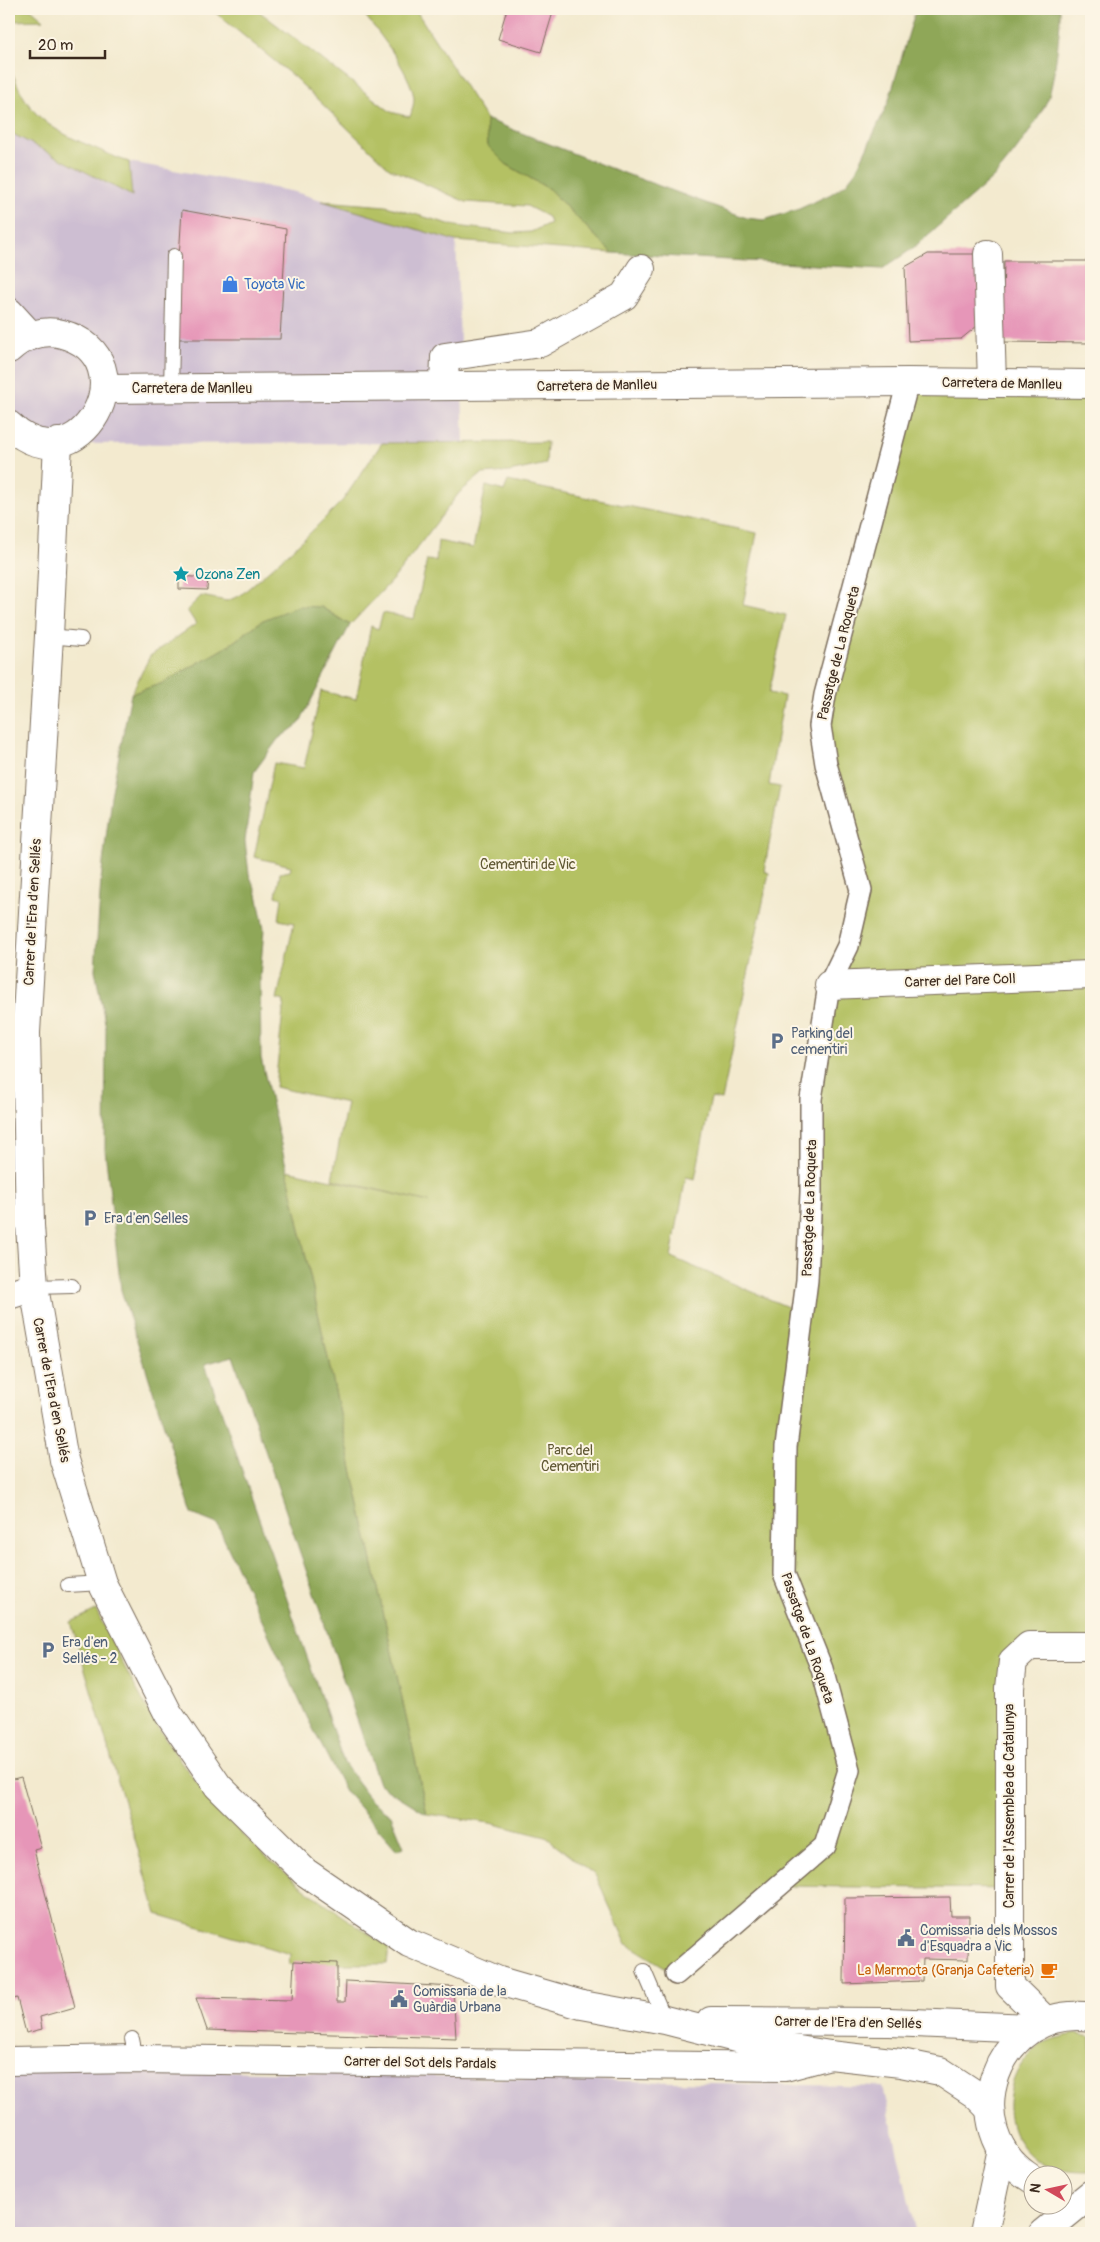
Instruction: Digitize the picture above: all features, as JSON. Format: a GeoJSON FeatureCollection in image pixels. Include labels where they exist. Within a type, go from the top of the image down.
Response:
{"type":"FeatureCollection","features":[{"type":"Feature","properties":{"kind":"street"},"geometry":{"type":"LineString","coordinates":[[988,254],[992,383]]}},
{"type":"Feature","properties":{"kind":"street"},"geometry":{"type":"LineString","coordinates":[[444,386],[445,357],[540,343],[624,296],[641,269]]}},
{"type":"Feature","properties":{"kind":"street"},"geometry":{"type":"LineString","coordinates":[[9,312],[20,342],[40,333],[59,333],[77,340],[92,353],[97,361],[101,370],[104,389],[100,408],[90,423],[76,435],[58,442],[49,442],[30,439],[11,428]]}},
{"type":"Feature","properties":{"kind":"street","name":"Carretera de Manlleu"},"geometry":{"type":"LineString","coordinates":[[104,389],[908,382],[1091,384]]}},
{"type":"Feature","properties":{"kind":"street","name":"Passatge de La Roqueta"},"geometry":{"type":"LineString","coordinates":[[676,1974],[825,1846],[849,1770],[822,1669],[784,1574],[786,1447],[806,1280],[811,1192],[811,1099],[829,985],[848,946],[861,890],[826,764],[820,726],[825,695],[908,382]]}},
{"type":"Feature","properties":{"kind":"street","name":"Carrer de l'Era d'en Sellés"},"geometry":{"type":"LineString","coordinates":[[58,442],[49,636],[26,1033],[30,1225],[21,1291],[64,1460],[102,1583],[168,1713],[218,1786],[305,1872],[409,1943],[499,1981],[582,2006],[665,2020],[756,2042],[830,2055],[901,2063],[940,2071],[975,2094],[990,2109]]}},
{"type":"Feature","properties":{"kind":"street","name":"Carrer del Pare Coll"},"geometry":{"type":"LineString","coordinates":[[829,985],[1091,975]]}},
{"type":"Feature","properties":{"kind":"street","name":"Carrer de l'Assemblea de Catalunya"},"geometry":{"type":"LineString","coordinates":[[1038,2025],[1010,1986],[1010,1688],[1013,1662],[1029,1646],[1091,1646]]}},
{"type":"Feature","properties":{"kind":"street"},"geometry":{"type":"LineString","coordinates":[[1022,2170],[1002,2148],[993,2129],[990,2109],[991,2087],[998,2066],[1011,2045],[1038,2025],[1062,2016],[1091,2016]]}},
{"type":"Feature","properties":{"kind":"street","name":"Carrer de l'Era d'en Sellés"},"geometry":{"type":"LineString","coordinates":[[665,2020],[1038,2025]]}},
{"type":"Feature","properties":{"kind":"street","name":"Carrer del Sot dels Pardals"},"geometry":{"type":"LineString","coordinates":[[9,2061],[134,2049],[785,2067],[830,2055]]}},
{"type":"Feature","properties":{"kind":"street"},"geometry":{"type":"LineString","coordinates":[[984,2233],[1002,2148]]}},
{"type":"Feature","properties":{"kind":"street"},"geometry":{"type":"LineString","coordinates":[[1072,2192],[1091,2192]]}},
{"type":"Feature","properties":{"kind":"street"},"geometry":{"type":"LineString","coordinates":[[1043,2233],[1091,2192]]}},
{"type":"Feature","properties":{"kind":"lane"},"geometry":{"type":"LineString","coordinates":[[171,388],[174,256]]}},
{"type":"Feature","properties":{"kind":"lane"},"geometry":{"type":"LineString","coordinates":[[49,636],[82,639]]}},
{"type":"Feature","properties":{"kind":"lane"},"geometry":{"type":"LineString","coordinates":[[21,1291],[72,1286]]}},
{"type":"Feature","properties":{"kind":"lane"},"geometry":{"type":"LineString","coordinates":[[68,1585],[102,1583]]}},
{"type":"Feature","properties":{"kind":"lane"},"geometry":{"type":"LineString","coordinates":[[644,1971],[665,2020]]}},
{"type":"Feature","properties":{"kind":"shaded area"},"geometry":{"type":"Polygon","coordinates":[[[9,132],[131,196],[129,162],[295,192],[456,241],[464,443],[9,444],[9,132]]]}},
{"type":"Feature","properties":{"kind":"shaded area"},"geometry":{"type":"Polygon","coordinates":[[[9,2066],[883,2087],[916,2233],[9,2233],[9,2066]]]}},
{"type":"Feature","properties":{"kind":"green space"},"geometry":{"type":"Polygon","coordinates":[[[9,9],[31,9],[44,20],[11,21],[9,25],[9,9]]]}},
{"type":"Feature","properties":{"kind":"green space"},"geometry":{"type":"Polygon","coordinates":[[[211,9],[256,9],[391,112],[410,117],[414,98],[407,76],[392,51],[360,9],[415,9],[486,119],[488,146],[506,164],[549,189],[612,253],[456,241],[322,201],[386,206],[456,226],[514,233],[531,232],[550,223],[548,217],[527,206],[466,202],[389,168],[294,77],[211,9]]]}},
{"type":"Feature","properties":{"kind":"green space"},"geometry":{"type":"Polygon","coordinates":[[[916,9],[1060,9],[1056,56],[1047,101],[1030,131],[1009,159],[994,177],[912,249],[882,269],[612,253],[549,189],[506,164],[488,146],[486,119],[610,168],[747,218],[764,220],[799,209],[831,194],[846,184],[856,171],[888,103],[916,9]]]}},
{"type":"Feature","properties":{"kind":"green space"},"geometry":{"type":"Polygon","coordinates":[[[9,64],[22,94],[30,106],[48,124],[74,139],[129,162],[132,196],[9,132],[9,64]]]}},
{"type":"Feature","properties":{"kind":"green space"},"geometry":{"type":"Polygon","coordinates":[[[908,382],[1091,384],[1091,1646],[1013,1662],[1009,1889],[779,1886],[676,1974],[626,1943],[596,1876],[546,1837],[490,1823],[427,1814],[287,1170],[429,1202],[332,1179],[347,1103],[275,1087],[284,1001],[277,999],[294,923],[279,920],[282,898],[276,896],[280,873],[290,871],[291,866],[254,857],[274,763],[304,768],[321,691],[356,699],[371,626],[378,629],[383,613],[414,619],[427,560],[436,561],[438,541],[473,548],[486,486],[504,491],[508,481],[757,533],[743,605],[786,615],[769,693],[784,696],[769,785],[780,787],[764,871],[769,873],[722,1100],[711,1098],[695,1179],[686,1177],[671,1257],[804,1314],[811,1099],[861,891],[820,726],[908,382]]]}},
{"type":"Feature","properties":{"kind":"green space"},"geometry":{"type":"Polygon","coordinates":[[[547,442],[546,464],[509,472],[482,474],[459,493],[395,577],[350,625],[321,607],[263,620],[228,646],[163,683],[131,694],[150,656],[196,624],[187,610],[201,596],[227,601],[241,595],[304,539],[343,500],[382,443],[547,442]]]}},
{"type":"Feature","properties":{"kind":"green space"},"geometry":{"type":"Polygon","coordinates":[[[298,606],[321,607],[350,625],[299,724],[278,739],[254,772],[245,841],[249,874],[257,894],[264,929],[260,976],[261,1058],[427,1814],[379,1784],[233,1356],[205,1364],[344,1763],[371,1801],[391,1815],[404,1847],[397,1850],[345,1791],[308,1719],[217,1524],[192,1514],[121,1290],[105,1150],[106,1028],[95,970],[101,880],[111,796],[131,694],[163,683],[228,646],[263,620],[298,606]]]}},
{"type":"Feature","properties":{"kind":"green space"},"geometry":{"type":"Polygon","coordinates":[[[96,1610],[154,1721],[199,1786],[247,1838],[300,1885],[389,1947],[387,1964],[289,1964],[290,1954],[157,1914],[71,1622],[96,1610]]]}},
{"type":"Feature","properties":{"kind":"green space"},"geometry":{"type":"Polygon","coordinates":[[[1075,2034],[1091,2037],[1091,2170],[1088,2172],[1072,2171],[1072,2164],[1043,2164],[1029,2154],[1019,2141],[1012,2126],[1009,2110],[1014,2078],[1022,2064],[1037,2047],[1058,2038],[1075,2034]]]}},
{"type":"Feature","properties":{"kind":"building"},"geometry":{"type":"Polygon","coordinates":[[[507,9],[554,9],[541,52],[498,39],[507,9]]]}},
{"type":"Feature","properties":{"kind":"building","name":"Toyota Vic"},"geometry":{"type":"Polygon","coordinates":[[[182,210],[286,229],[280,339],[174,339],[182,210]]]}},
{"type":"Feature","properties":{"kind":"building"},"geometry":{"type":"Polygon","coordinates":[[[928,254],[981,254],[977,326],[961,339],[908,341],[905,267],[928,254]]]}},
{"type":"Feature","properties":{"kind":"building"},"geometry":{"type":"Polygon","coordinates":[[[1004,261],[1091,261],[1091,343],[1002,342],[1004,261]]]}},
{"type":"Feature","properties":{"kind":"building"},"geometry":{"type":"Polygon","coordinates":[[[179,576],[208,578],[207,590],[179,589],[179,576]]]}},
{"type":"Feature","properties":{"kind":"building"},"geometry":{"type":"Polygon","coordinates":[[[21,1777],[41,1848],[34,1850],[75,2007],[40,2017],[42,2029],[26,2033],[17,1998],[9,2000],[9,1780],[21,1777]]]}},
{"type":"Feature","properties":{"kind":"building","name":"Comissaria dels Mossos d'Esquadra a Vic"},"geometry":{"type":"Polygon","coordinates":[[[950,1897],[951,1916],[969,1916],[968,1960],[923,1959],[922,1981],[844,1984],[845,1898],[950,1897]]]}},
{"type":"Feature","properties":{"kind":"building","name":"Comissaria de la Guàrdia Urbana"},"geometry":{"type":"Polygon","coordinates":[[[294,1961],[337,1963],[337,2002],[345,2002],[346,1981],[453,1987],[456,2038],[207,2030],[196,1998],[292,2000],[294,1961]]]}},
{"type":"Feature","properties":{"kind":"place","name":"Toyota Vic"},"geometry":{"type":"Point","coordinates":[230,284]}},
{"type":"Feature","properties":{"kind":"place","name":"Ozona Zen"},"geometry":{"type":"Point","coordinates":[181,574]}},
{"type":"Feature","properties":{"kind":"place","name":"Parking del cementiri"},"geometry":{"type":"Point","coordinates":[777,1041]}},
{"type":"Feature","properties":{"kind":"place","name":"Era d'en Selles"},"geometry":{"type":"Point","coordinates":[90,1218]}},
{"type":"Feature","properties":{"kind":"place","name":"Era d'en Sellés - 2"},"geometry":{"type":"Point","coordinates":[48,1650]}},
{"type":"Feature","properties":{"kind":"place","name":"Comissaria dels Mossos d'Esquadra a Vic"},"geometry":{"type":"Point","coordinates":[906,1938]}},
{"type":"Feature","properties":{"kind":"place","name":"La Marmota (Granja Cafeteria)"},"geometry":{"type":"Point","coordinates":[1049,1970]}},
{"type":"Feature","properties":{"kind":"place","name":"Comissaria de la Guàrdia Urbana"},"geometry":{"type":"Point","coordinates":[399,1999]}},
{"type":"Feature","properties":{"kind":"park label","name":"Cementiri de Vic"},"geometry":{"type":"Point","coordinates":[528,864]}},
{"type":"Feature","properties":{"kind":"park label","name":"Parc del Cementiri"},"geometry":{"type":"Point","coordinates":[570,1458]}}]}
